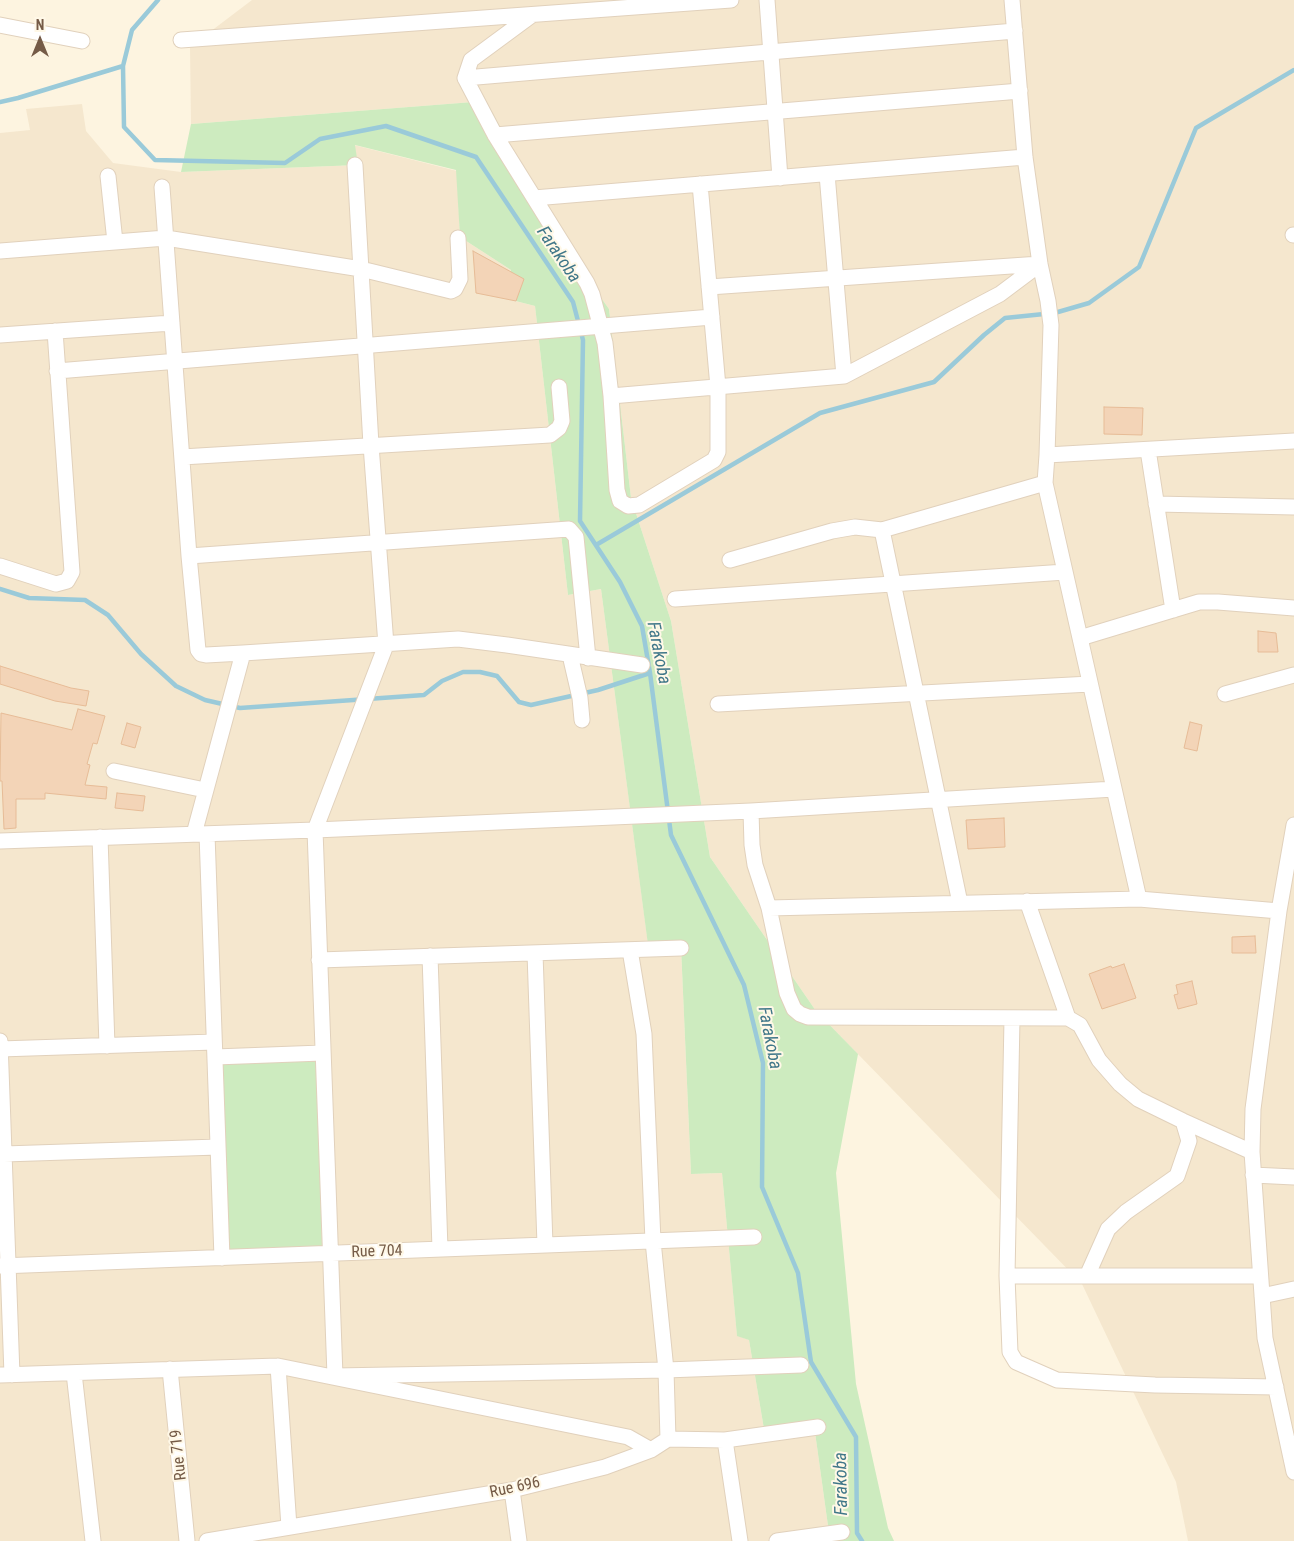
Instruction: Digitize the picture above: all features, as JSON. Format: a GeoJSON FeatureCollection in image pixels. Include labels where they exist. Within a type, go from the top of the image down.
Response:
{"type":"FeatureCollection","features":[{"type":"Feature","properties":{"kind":"street"},"geometry":{"type":"LineString","coordinates":[[181,40],[532,14],[559,6],[731,0]]}},
{"type":"Feature","properties":{"kind":"street"},"geometry":{"type":"LineString","coordinates":[[766,0],[780,178]]}},
{"type":"Feature","properties":{"kind":"street"},"geometry":{"type":"LineString","coordinates":[[1012,0],[1025,157],[1040,264],[1051,325],[1047,455],[1044,483],[1139,899]]}},
{"type":"Feature","properties":{"kind":"street"},"geometry":{"type":"LineString","coordinates":[[532,14],[471,60],[465,78],[495,135],[592,294],[611,396],[617,490],[620,501],[628,506],[639,506],[714,460],[718,452],[718,387],[700,184]]}},
{"type":"Feature","properties":{"kind":"street"},"geometry":{"type":"LineString","coordinates":[[0,25],[82,41]]}},
{"type":"Feature","properties":{"kind":"street"},"geometry":{"type":"LineString","coordinates":[[465,78],[1015,31]]}},
{"type":"Feature","properties":{"kind":"street"},"geometry":{"type":"LineString","coordinates":[[495,135],[1020,91]]}},
{"type":"Feature","properties":{"kind":"street"},"geometry":{"type":"LineString","coordinates":[[534,198],[1025,157]]}},
{"type":"Feature","properties":{"kind":"street"},"geometry":{"type":"LineString","coordinates":[[335,1376],[329,1254],[315,830],[386,644],[371,445],[355,165]]}},
{"type":"Feature","properties":{"kind":"street"},"geometry":{"type":"LineString","coordinates":[[827,174],[844,376]]}},
{"type":"Feature","properties":{"kind":"street"},"geometry":{"type":"LineString","coordinates":[[108,176],[115,242]]}},
{"type":"Feature","properties":{"kind":"street"},"geometry":{"type":"LineString","coordinates":[[162,187],[189,556],[198,650],[200,654],[458,639],[507,644],[642,665]]}},
{"type":"Feature","properties":{"kind":"street"},"geometry":{"type":"LineString","coordinates":[[0,251],[166,238],[361,269],[451,291],[455,289],[460,279],[458,238]]}},
{"type":"Feature","properties":{"kind":"street"},"geometry":{"type":"LineString","coordinates":[[709,287],[1040,264]]}},
{"type":"Feature","properties":{"kind":"street"},"geometry":{"type":"LineString","coordinates":[[611,396],[844,376],[1000,294],[1040,264]]}},
{"type":"Feature","properties":{"kind":"street"},"geometry":{"type":"LineString","coordinates":[[57,371],[712,317]]}},
{"type":"Feature","properties":{"kind":"street"},"geometry":{"type":"LineString","coordinates":[[0,336],[172,323]]}},
{"type":"Feature","properties":{"kind":"street"},"geometry":{"type":"LineString","coordinates":[[0,566],[56,584],[67,581],[72,572],[55,332]]}},
{"type":"Feature","properties":{"kind":"street"},"geometry":{"type":"LineString","coordinates":[[182,456],[550,435],[559,428],[562,421],[559,387]]}},
{"type":"Feature","properties":{"kind":"street"},"geometry":{"type":"LineString","coordinates":[[1047,455],[1294,441]]}},
{"type":"Feature","properties":{"kind":"street"},"geometry":{"type":"LineString","coordinates":[[1148,450],[1173,610]]}},
{"type":"Feature","properties":{"kind":"street"},"geometry":{"type":"LineString","coordinates":[[730,560],[832,531],[855,527],[882,530],[1044,483]]}},
{"type":"Feature","properties":{"kind":"street"},"geometry":{"type":"LineString","coordinates":[[1156,504],[1294,508]]}},
{"type":"Feature","properties":{"kind":"street"},"geometry":{"type":"LineString","coordinates":[[189,556],[569,529],[574,533],[577,542],[588,658]]}},
{"type":"Feature","properties":{"kind":"street"},"geometry":{"type":"LineString","coordinates":[[882,530],[960,903]]}},
{"type":"Feature","properties":{"kind":"street"},"geometry":{"type":"LineString","coordinates":[[675,599],[1065,572]]}},
{"type":"Feature","properties":{"kind":"street"},"geometry":{"type":"LineString","coordinates":[[1080,638],[1199,602],[1294,608]]}},
{"type":"Feature","properties":{"kind":"street"},"geometry":{"type":"LineString","coordinates":[[222,1258],[215,1049],[201,834],[205,790],[243,653]]}},
{"type":"Feature","properties":{"kind":"street"},"geometry":{"type":"LineString","coordinates":[[570,655],[579,693],[582,720]]}},
{"type":"Feature","properties":{"kind":"street"},"geometry":{"type":"LineString","coordinates":[[1225,694],[1294,675]]}},
{"type":"Feature","properties":{"kind":"street"},"geometry":{"type":"LineString","coordinates":[[718,704],[1090,684]]}},
{"type":"Feature","properties":{"kind":"street"},"geometry":{"type":"LineString","coordinates":[[114,771],[205,790]]}},
{"type":"Feature","properties":{"kind":"street"},"geometry":{"type":"LineString","coordinates":[[0,841],[315,830],[751,811],[1114,789]]}},
{"type":"Feature","properties":{"kind":"street"},"geometry":{"type":"LineString","coordinates":[[751,811],[753,855],[769,908],[786,993],[794,1008],[800,1014],[808,1017],[1068,1018],[1080,1025],[1099,1060],[1120,1084],[1138,1099],[1183,1122],[1252,1152]]}},
{"type":"Feature","properties":{"kind":"street"},"geometry":{"type":"LineString","coordinates":[[1294,825],[1279,911],[1253,1109],[1252,1152],[1265,1338],[1294,1472]]}},
{"type":"Feature","properties":{"kind":"street"},"geometry":{"type":"LineString","coordinates":[[100,837],[107,1046]]}},
{"type":"Feature","properties":{"kind":"street"},"geometry":{"type":"LineString","coordinates":[[769,908],[1139,899],[1279,911]]}},
{"type":"Feature","properties":{"kind":"street"},"geometry":{"type":"LineString","coordinates":[[1028,901],[1068,1018]]}},
{"type":"Feature","properties":{"kind":"street"},"geometry":{"type":"LineString","coordinates":[[319,960],[681,948]]}},
{"type":"Feature","properties":{"kind":"street"},"geometry":{"type":"LineString","coordinates":[[630,950],[644,1034],[653,1241],[666,1370],[668,1439],[725,1440],[818,1426]]}},
{"type":"Feature","properties":{"kind":"street"},"geometry":{"type":"LineString","coordinates":[[535,953],[545,1245]]}},
{"type":"Feature","properties":{"kind":"street"},"geometry":{"type":"LineString","coordinates":[[430,956],[440,1249]]}},
{"type":"Feature","properties":{"kind":"street"},"geometry":{"type":"LineString","coordinates":[[1012,1019],[1007,1276],[1010,1352],[1016,1362],[1057,1380],[1155,1385],[1276,1386]]}},
{"type":"Feature","properties":{"kind":"street"},"geometry":{"type":"LineString","coordinates":[[0,1041],[4,1154],[6,1375],[278,1366],[335,1376],[628,1437],[651,1450]]}},
{"type":"Feature","properties":{"kind":"street"},"geometry":{"type":"LineString","coordinates":[[0,1049],[107,1046],[322,1053]]}},
{"type":"Feature","properties":{"kind":"street"},"geometry":{"type":"LineString","coordinates":[[1087,1276],[1108,1229],[1126,1212],[1177,1176],[1189,1141],[1183,1122]]}},
{"type":"Feature","properties":{"kind":"street"},"geometry":{"type":"LineString","coordinates":[[4,1154],[218,1147]]}},
{"type":"Feature","properties":{"kind":"street"},"geometry":{"type":"LineString","coordinates":[[1253,1176],[1294,1177]]}},
{"type":"Feature","properties":{"kind":"street","name":"Rue 704"},"geometry":{"type":"LineString","coordinates":[[4,1266],[754,1237]]}},
{"type":"Feature","properties":{"kind":"street"},"geometry":{"type":"LineString","coordinates":[[1007,1276],[1260,1276]]}},
{"type":"Feature","properties":{"kind":"street"},"geometry":{"type":"LineString","coordinates":[[1262,1296],[1294,1289]]}},
{"type":"Feature","properties":{"kind":"street"},"geometry":{"type":"LineString","coordinates":[[335,1376],[666,1370],[801,1365]]}},
{"type":"Feature","properties":{"kind":"street"},"geometry":{"type":"LineString","coordinates":[[278,1366],[290,1527]]}},
{"type":"Feature","properties":{"kind":"street","name":"Rue 719"},"geometry":{"type":"LineString","coordinates":[[170,1369],[187,1541]]}},
{"type":"Feature","properties":{"kind":"street"},"geometry":{"type":"LineString","coordinates":[[74,1373],[93,1541]]}},
{"type":"Feature","properties":{"kind":"street","name":"Rue 696"},"geometry":{"type":"LineString","coordinates":[[207,1541],[512,1490],[605,1467],[651,1450],[668,1439]]}},
{"type":"Feature","properties":{"kind":"street"},"geometry":{"type":"LineString","coordinates":[[725,1440],[740,1541]]}},
{"type":"Feature","properties":{"kind":"street"},"geometry":{"type":"LineString","coordinates":[[512,1490],[519,1541]]}},
{"type":"Feature","properties":{"kind":"street"},"geometry":{"type":"LineString","coordinates":[[777,1541],[842,1532]]}},
{"type":"Feature","properties":{"kind":"shaded area"},"geometry":{"type":"Polygon","coordinates":[[[252,0],[1294,0],[1294,1541],[1188,1541],[1176,1482],[1082,1284],[816,1011],[710,857],[671,621],[631,498],[609,309],[570,254],[486,101],[191,124],[190,47],[252,0]]]}},
{"type":"Feature","properties":{"kind":"shaded area"},"geometry":{"type":"Polygon","coordinates":[[[82,104],[86,131],[113,163],[181,172],[358,165],[354,145],[457,171],[460,237],[511,270],[500,297],[535,306],[568,595],[601,589],[648,944],[681,947],[691,1174],[722,1173],[737,1335],[749,1340],[765,1435],[814,1425],[829,1533],[812,1541],[0,1541],[0,133],[30,130],[26,109],[82,104]]]}},
{"type":"Feature","properties":{"kind":"green space"},"geometry":{"type":"Polygon","coordinates":[[[486,101],[570,254],[609,309],[631,498],[671,621],[710,857],[816,1011],[858,1054],[836,1173],[856,1384],[888,1528],[894,1541],[812,1541],[829,1533],[814,1425],[765,1435],[749,1340],[737,1336],[722,1173],[691,1174],[681,947],[648,945],[601,589],[568,595],[535,306],[500,297],[511,270],[460,237],[456,170],[355,145],[358,165],[181,172],[191,124],[486,101]]]}},
{"type":"Feature","properties":{"kind":"green space"},"geometry":{"type":"Polygon","coordinates":[[[316,1054],[322,1248],[229,1251],[222,1057],[316,1054]]]}},
{"type":"Feature","properties":{"kind":"building"},"geometry":{"type":"Polygon","coordinates":[[[473,251],[524,279],[516,301],[476,293],[473,251]]]}},
{"type":"Feature","properties":{"kind":"building"},"geometry":{"type":"Polygon","coordinates":[[[1104,407],[1143,408],[1142,435],[1104,434],[1104,407]]]}},
{"type":"Feature","properties":{"kind":"building"},"geometry":{"type":"Polygon","coordinates":[[[1258,631],[1276,633],[1278,652],[1258,652],[1258,631]]]}},
{"type":"Feature","properties":{"kind":"building"},"geometry":{"type":"Polygon","coordinates":[[[0,666],[71,688],[89,691],[86,706],[55,701],[0,684],[0,666]]]}},
{"type":"Feature","properties":{"kind":"building"},"geometry":{"type":"Polygon","coordinates":[[[78,709],[105,716],[97,744],[93,743],[87,764],[90,765],[85,785],[107,787],[106,799],[45,793],[45,799],[16,799],[16,828],[4,829],[2,781],[0,781],[1,713],[72,730],[78,709]]]}},
{"type":"Feature","properties":{"kind":"building"},"geometry":{"type":"Polygon","coordinates":[[[1190,722],[1202,725],[1197,751],[1184,748],[1190,722]]]}},
{"type":"Feature","properties":{"kind":"building"},"geometry":{"type":"Polygon","coordinates":[[[127,723],[141,727],[135,748],[121,744],[127,723]]]}},
{"type":"Feature","properties":{"kind":"building"},"geometry":{"type":"Polygon","coordinates":[[[117,793],[145,796],[143,811],[115,808],[117,793]]]}},
{"type":"Feature","properties":{"kind":"building"},"geometry":{"type":"Polygon","coordinates":[[[1004,818],[1005,847],[968,849],[966,820],[1004,818]]]}},
{"type":"Feature","properties":{"kind":"building"},"geometry":{"type":"Polygon","coordinates":[[[1255,936],[1256,953],[1232,953],[1232,937],[1255,936]]]}},
{"type":"Feature","properties":{"kind":"building"},"geometry":{"type":"Polygon","coordinates":[[[1124,964],[1136,998],[1102,1009],[1089,974],[1111,966],[1112,968],[1124,964]]]}},
{"type":"Feature","properties":{"kind":"building"},"geometry":{"type":"Polygon","coordinates":[[[1192,981],[1197,1004],[1178,1009],[1174,995],[1178,994],[1176,985],[1192,981]]]}},
{"type":"Feature","properties":{"kind":"waterway","name":"Farakoba"},"geometry":{"type":"LineString","coordinates":[[158,0],[132,30],[123,66],[124,127],[155,160],[285,163],[320,139],[386,126],[476,157],[573,302],[583,340],[580,521],[620,582],[642,626],[671,835],[744,985],[763,1063],[762,1187],[798,1273],[811,1362],[856,1437],[857,1533],[862,1541]]}},
{"type":"Feature","properties":{"kind":"waterway"},"geometry":{"type":"LineString","coordinates":[[0,102],[123,66]]}},
{"type":"Feature","properties":{"kind":"waterway"},"geometry":{"type":"LineString","coordinates":[[1058,312],[1089,303],[1139,267],[1196,128],[1294,70]]}},
{"type":"Feature","properties":{"kind":"waterway"},"geometry":{"type":"LineString","coordinates":[[596,545],[820,413],[934,382],[1005,318],[1044,314]]}},
{"type":"Feature","properties":{"kind":"waterway"},"geometry":{"type":"LineString","coordinates":[[0,589],[29,598],[85,600],[108,615],[141,654],[176,686],[205,700],[240,708],[424,695],[442,681],[463,672],[480,672],[497,676],[519,702],[531,705],[598,690],[650,673]]}}]}
